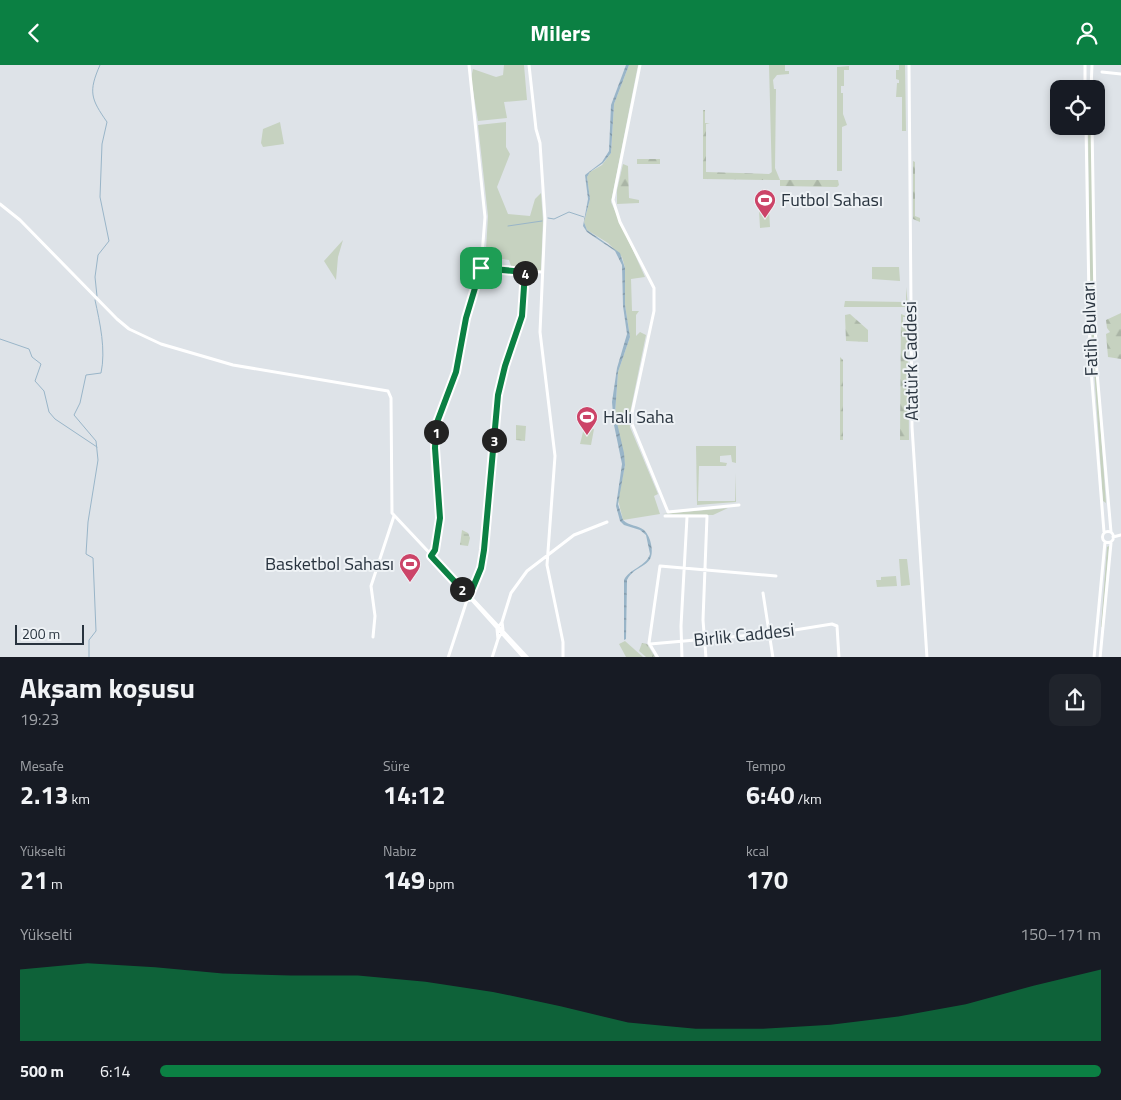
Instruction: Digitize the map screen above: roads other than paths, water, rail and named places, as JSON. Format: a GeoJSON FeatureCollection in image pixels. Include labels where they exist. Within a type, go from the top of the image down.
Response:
{"type":"FeatureCollection","features":[{"type":"Feature","properties":{"kind":"street"},"geometry":{"type":"LineString","coordinates":[[431,556],[435,550],[440,518],[435,448],[436,425],[456,372],[466,318],[481,268],[485,217],[469,65]]}},
{"type":"Feature","properties":{"kind":"street"},"geometry":{"type":"LineString","coordinates":[[529,65],[542,164],[544,219],[540,332],[555,456],[547,557],[564,657]]}},
{"type":"Feature","properties":{"kind":"street"},"geometry":{"type":"LineString","coordinates":[[640,65],[613,200],[620,222],[655,295],[654,311],[632,413],[632,424],[668,513],[739,505]]}},
{"type":"Feature","properties":{"kind":"street","name":"Atatürk Caddesi"},"geometry":{"type":"LineString","coordinates":[[909,65],[912,427],[927,657]]}},
{"type":"Feature","properties":{"kind":"street"},"geometry":{"type":"LineString","coordinates":[[1085,80],[1085,66],[1092,66],[1092,80]]}},
{"type":"Feature","properties":{"kind":"street"},"geometry":{"type":"LineString","coordinates":[[1102,72],[1121,74]]}},
{"type":"Feature","properties":{"kind":"street"},"geometry":{"type":"LineString","coordinates":[[1085,76],[1092,76]]}},
{"type":"Feature","properties":{"kind":"street","name":"Fatih Bulvarı"},"geometry":{"type":"LineString","coordinates":[[1086,135],[1090,357],[1105,542],[1094,657]]}},
{"type":"Feature","properties":{"kind":"street","name":"Fatih Bulvarı"},"geometry":{"type":"LineString","coordinates":[[1092,135],[1097,369],[1111,532],[1113,537]]}},
{"type":"Feature","properties":{"kind":"street"},"geometry":{"type":"LineString","coordinates":[[0,204],[27,226],[129,329],[161,344],[233,365],[385,389],[390,393],[391,502],[394,516],[371,586],[375,616],[373,637]]}},
{"type":"Feature","properties":{"kind":"street"},"geometry":{"type":"LineString","coordinates":[[1088,219],[1094,222]]}},
{"type":"Feature","properties":{"kind":"street"},"geometry":{"type":"LineString","coordinates":[[481,268],[542,272]]}},
{"type":"Feature","properties":{"kind":"street"},"geometry":{"type":"LineString","coordinates":[[448,657],[481,568],[498,395],[505,366],[522,316],[525,272]]}},
{"type":"Feature","properties":{"kind":"street"},"geometry":{"type":"LineString","coordinates":[[394,516],[498,628],[528,657]]}},
{"type":"Feature","properties":{"kind":"street"},"geometry":{"type":"LineString","coordinates":[[665,516],[707,516],[704,571],[704,641],[706,657]]}},
{"type":"Feature","properties":{"kind":"street"},"geometry":{"type":"LineString","coordinates":[[682,657],[687,517]]}},
{"type":"Feature","properties":{"kind":"street"},"geometry":{"type":"LineString","coordinates":[[498,639],[498,628],[514,588],[527,571],[574,535],[607,522]]}},
{"type":"Feature","properties":{"kind":"street"},"geometry":{"type":"LineString","coordinates":[[1104,532],[1111,532]]}},
{"type":"Feature","properties":{"kind":"street"},"geometry":{"type":"LineString","coordinates":[[1100,657],[1111,543],[1113,537],[1121,535]]}},
{"type":"Feature","properties":{"kind":"street"},"geometry":{"type":"LineString","coordinates":[[1105,542],[1111,543]]}},
{"type":"Feature","properties":{"kind":"street"},"geometry":{"type":"LineString","coordinates":[[658,657],[650,644],[650,624],[660,566],[776,577]]}},
{"type":"Feature","properties":{"kind":"street"},"geometry":{"type":"LineString","coordinates":[[763,593],[773,657]]}},
{"type":"Feature","properties":{"kind":"street"},"geometry":{"type":"LineString","coordinates":[[492,657],[502,632],[502,621]]}},
{"type":"Feature","properties":{"kind":"street","name":"Birlik Caddesi"},"geometry":{"type":"LineString","coordinates":[[650,644],[704,641],[769,634],[832,624],[837,626],[839,657]]}},
{"type":"Feature","properties":{"kind":"street"},"geometry":{"type":"LineString","coordinates":[[502,632],[524,657]]}},
{"type":"Feature","properties":{"kind":"water"},"geometry":{"type":"Polygon","coordinates":[[[626,65],[629,65],[614,104],[611,153],[603,163],[590,172],[587,177],[590,199],[584,222],[587,230],[620,253],[625,268],[625,305],[630,337],[618,372],[615,414],[625,465],[618,504],[623,520],[642,528],[647,533],[651,542],[652,552],[648,562],[635,571],[627,580],[626,639],[624,640],[624,580],[645,562],[650,554],[646,535],[640,530],[624,525],[620,521],[616,506],[622,464],[614,425],[612,402],[617,368],[627,334],[623,306],[622,265],[615,251],[587,232],[583,226],[588,199],[585,175],[602,162],[609,151],[611,105],[626,65]]]}},
{"type":"Feature","properties":{"kind":"waterway"},"geometry":{"type":"LineString","coordinates":[[97,296],[95,277],[98,255],[109,241],[100,197],[102,144],[107,122],[97,107],[93,95],[94,82],[100,65]]}},
{"type":"Feature","properties":{"kind":"waterway"},"geometry":{"type":"LineString","coordinates":[[548,218],[554,219],[569,212],[584,217]]}},
{"type":"Feature","properties":{"kind":"waterway"},"geometry":{"type":"LineString","coordinates":[[508,226],[542,221]]}},
{"type":"Feature","properties":{"kind":"waterway"},"geometry":{"type":"LineString","coordinates":[[89,657],[89,640],[96,631],[93,558],[86,554],[88,522],[98,460],[96,441],[74,415],[80,403],[86,375],[101,373],[103,346],[95,300]]}},
{"type":"Feature","properties":{"kind":"waterway"},"geometry":{"type":"LineString","coordinates":[[0,339],[29,349],[32,357],[41,364],[35,381],[44,391],[49,412],[55,419],[97,447]]}},
{"type":"Feature","properties":{"kind":"place","name":"Futbol Sahası"},"geometry":{"type":"Point","coordinates":[765,219]}},
{"type":"Feature","properties":{"kind":"place","name":"Halı Saha"},"geometry":{"type":"Point","coordinates":[587,436]}},
{"type":"Feature","properties":{"kind":"place","name":"Basketbol Sahası"},"geometry":{"type":"Point","coordinates":[410,583]}}]}
